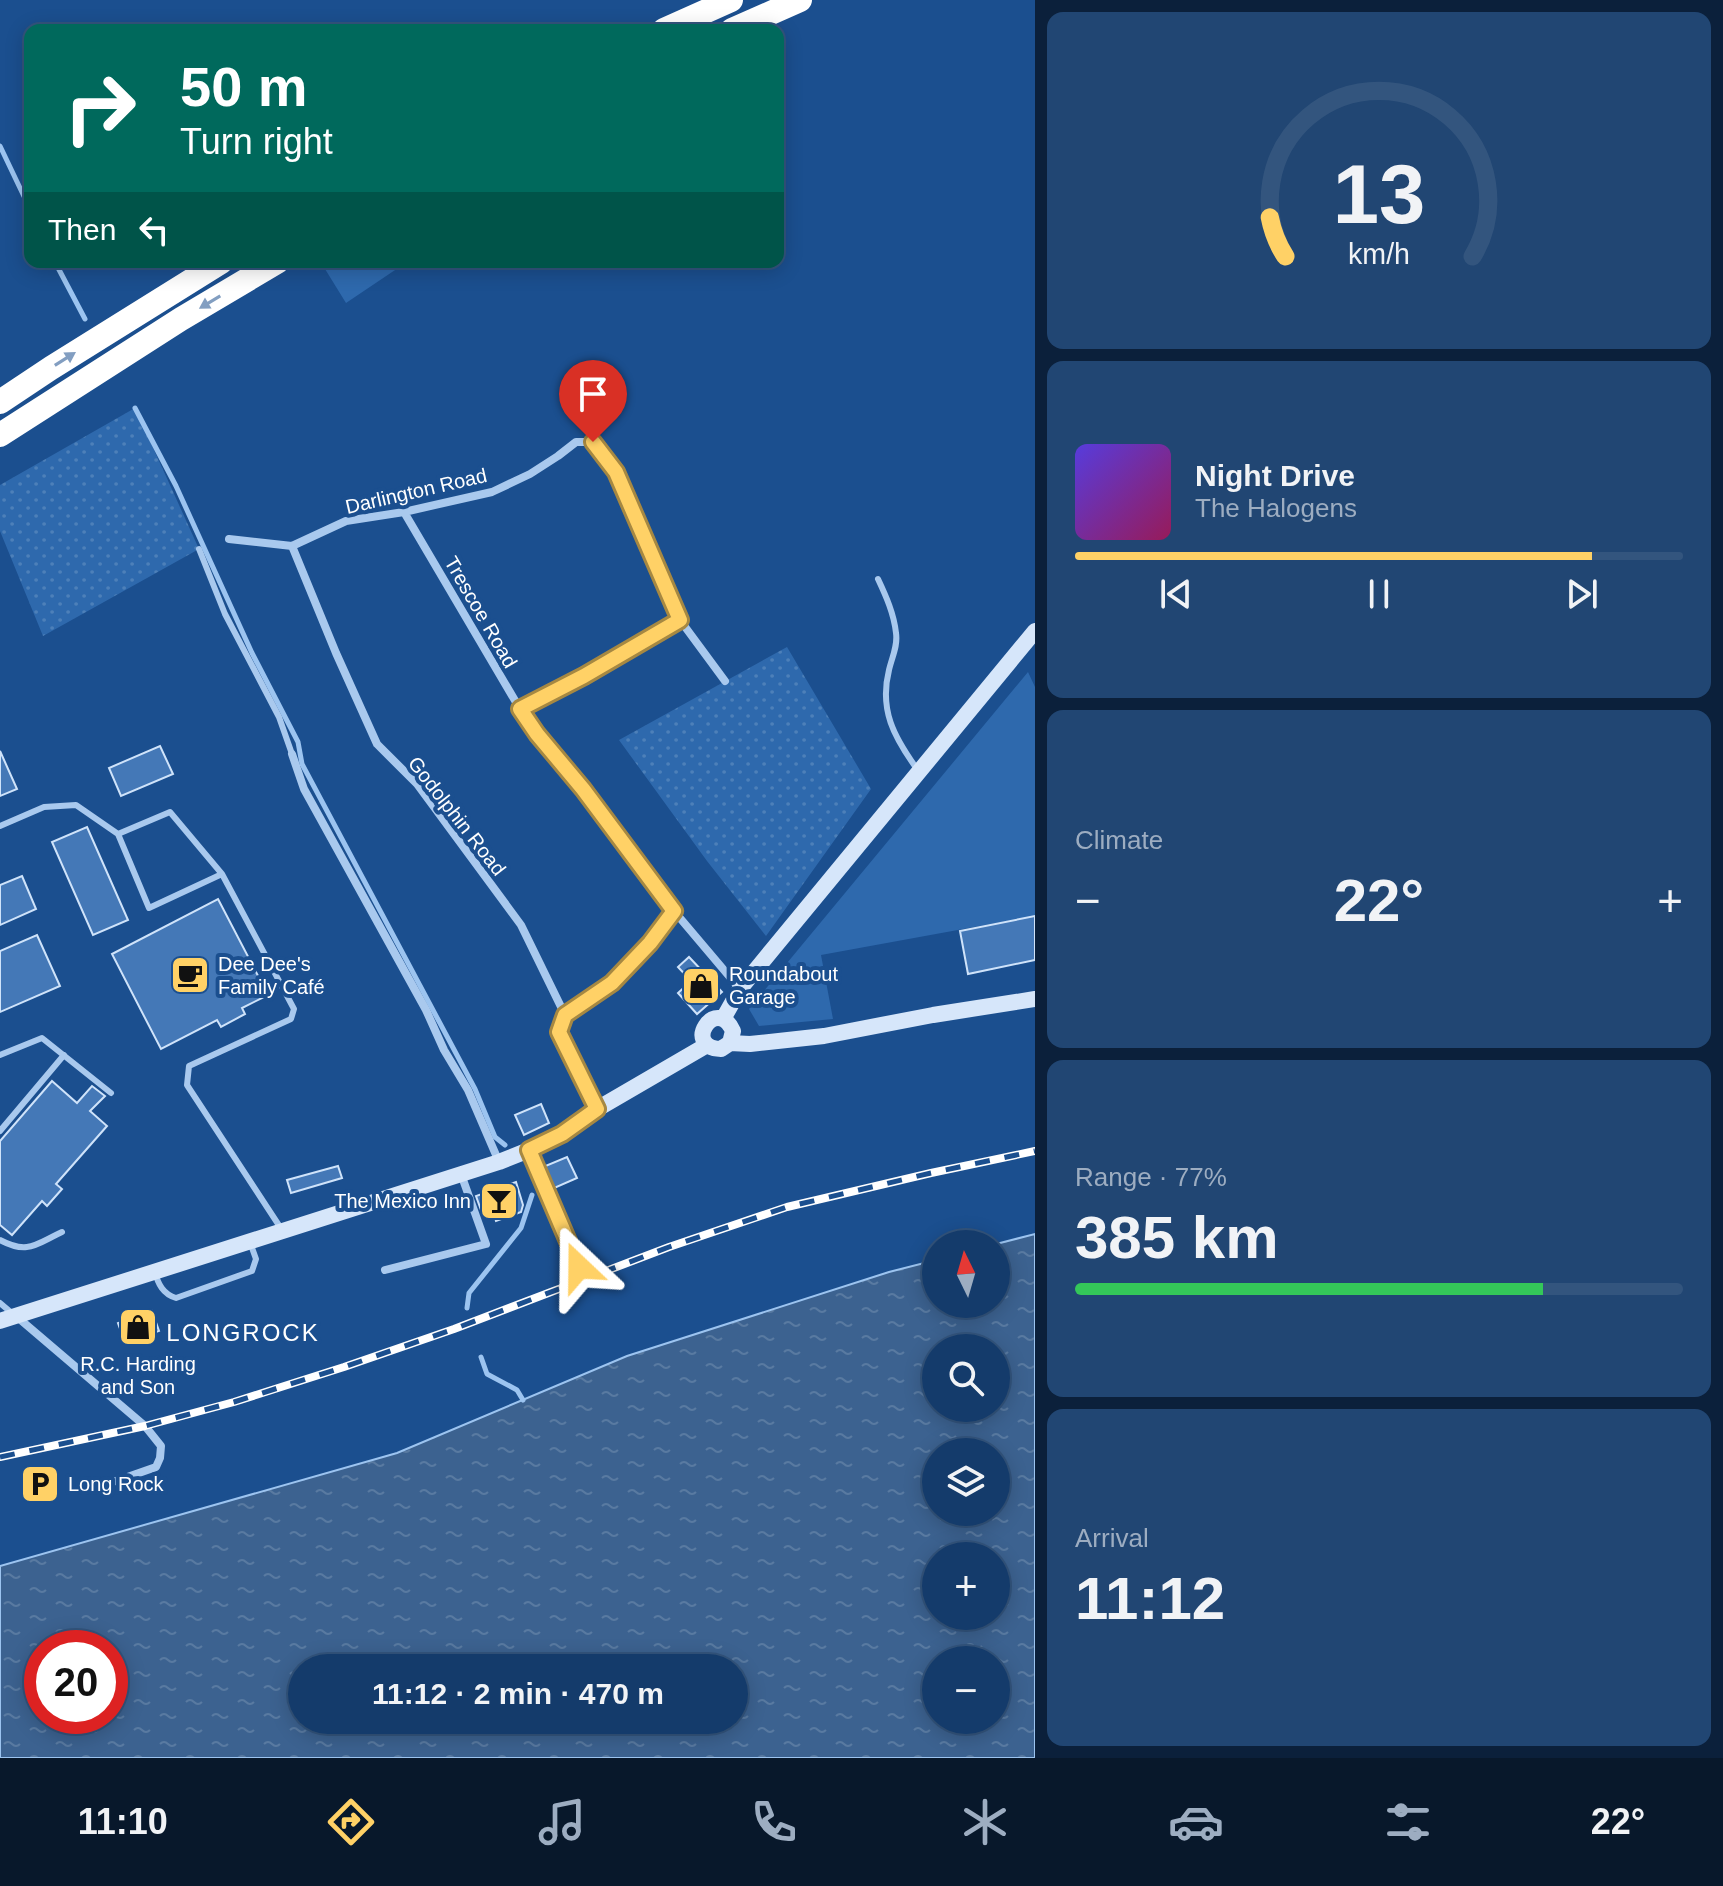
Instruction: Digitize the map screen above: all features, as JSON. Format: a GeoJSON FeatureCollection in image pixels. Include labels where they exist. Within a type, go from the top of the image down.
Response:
{"type":"FeatureCollection","features":[{"type":"Feature","properties":{"kind":"highway"},"geometry":{"type":"LineString","coordinates":[[677,24],[731,0]]}},
{"type":"Feature","properties":{"kind":"highway"},"geometry":{"type":"LineString","coordinates":[[746,24],[800,0]]}},
{"type":"Feature","properties":{"kind":"highway"},"geometry":{"type":"LineString","coordinates":[[0,402],[211,268]]}},
{"type":"Feature","properties":{"kind":"highway"},"geometry":{"type":"LineString","coordinates":[[0,435],[267,268]]}},
{"type":"Feature","properties":{"kind":"street","name":"Darlington Road"},"geometry":{"type":"LineString","coordinates":[[292,546],[346,521],[404,512],[492,492],[530,474],[576,442],[593,442],[616,472],[680,620],[725,681]]}},
{"type":"Feature","properties":{"kind":"street","name":"Trescoe Road"},"geometry":{"type":"LineString","coordinates":[[404,512],[537,734],[583,789],[674,911],[740,989]]}},
{"type":"Feature","properties":{"kind":"street"},"geometry":{"type":"LineString","coordinates":[[229,539],[292,546]]}},
{"type":"Feature","properties":{"kind":"street","name":"Godolphin Road"},"geometry":{"type":"LineString","coordinates":[[292,546],[377,744],[417,784],[521,925],[565,1015]]}},
{"type":"Feature","properties":{"kind":"street"},"geometry":{"type":"LineString","coordinates":[[520,709],[680,620]]}},
{"type":"Feature","properties":{"kind":"street"},"geometry":{"type":"LineString","coordinates":[[723,1019],[740,989],[1035,631]]}},
{"type":"Feature","properties":{"kind":"street"},"geometry":{"type":"LineString","coordinates":[[292,754],[304,789],[468,1090],[499,1162]]}},
{"type":"Feature","properties":{"kind":"street"},"geometry":{"type":"LineString","coordinates":[[597,1109],[559,1032],[565,1015],[612,983],[650,943],[674,911]]}},
{"type":"Feature","properties":{"kind":"street"},"geometry":{"type":"LineString","coordinates":[[730,1043],[733,1031],[728,1022],[714,1019],[705,1025],[703,1035],[707,1045],[721,1049],[730,1043],[750,1044],[824,1036],[1035,999]]}},
{"type":"Feature","properties":{"kind":"street"},"geometry":{"type":"LineString","coordinates":[[8,1318],[499,1162],[562,1134],[597,1109],[707,1045]]}},
{"type":"Feature","properties":{"kind":"street"},"geometry":{"type":"LineString","coordinates":[[385,1270],[486,1244],[461,1173]]}},
{"type":"Feature","properties":{"kind":"street"},"geometry":{"type":"LineString","coordinates":[[8,1318],[145,1426],[161,1446],[156,1467],[116,1481],[80,1487]]}},
{"type":"Feature","properties":{"kind":"lane"},"geometry":{"type":"LineString","coordinates":[[199,549],[225,614],[279,717],[292,754]]}},
{"type":"Feature","properties":{"kind":"lane"},"geometry":{"type":"LineString","coordinates":[[878,579],[888,600],[897,634],[887,685],[889,716],[899,743],[919,772]]}},
{"type":"Feature","properties":{"kind":"lane"},"geometry":{"type":"LineString","coordinates":[[0,826],[44,807],[76,805],[118,834],[149,908],[222,874]]}},
{"type":"Feature","properties":{"kind":"lane"},"geometry":{"type":"LineString","coordinates":[[118,834],[170,812],[222,874],[294,1009],[291,1019],[189,1066],[187,1085],[282,1231]]}},
{"type":"Feature","properties":{"kind":"lane"},"geometry":{"type":"LineString","coordinates":[[0,1055],[42,1038],[111,1093]]}},
{"type":"Feature","properties":{"kind":"lane"},"geometry":{"type":"LineString","coordinates":[[0,1131],[64,1055]]}},
{"type":"Feature","properties":{"kind":"lane"},"geometry":{"type":"LineString","coordinates":[[529,1150],[579,1267]]}},
{"type":"Feature","properties":{"kind":"lane"},"geometry":{"type":"LineString","coordinates":[[0,1240],[27,1249],[62,1232]]}},
{"type":"Feature","properties":{"kind":"lane"},"geometry":{"type":"LineString","coordinates":[[155,1272],[157,1282],[167,1296],[176,1298],[252,1271],[256,1259],[250,1241]]}},
{"type":"Feature","properties":{"kind":"lane"},"geometry":{"type":"LineString","coordinates":[[0,1303],[8,1318]]}},
{"type":"Feature","properties":{"kind":"shaded area"},"geometry":{"type":"Polygon","coordinates":[[[327,268],[398,268],[346,303],[327,268]]]}},
{"type":"Feature","properties":{"kind":"shaded area"},"geometry":{"type":"Polygon","coordinates":[[[135,408],[199,549],[43,636],[0,531],[0,485],[135,408]]]}},
{"type":"Feature","properties":{"kind":"shaded area"},"geometry":{"type":"Polygon","coordinates":[[[787,647],[871,789],[766,936],[619,740],[787,647]]]}},
{"type":"Feature","properties":{"kind":"shaded area"},"geometry":{"type":"Polygon","coordinates":[[[1028,672],[1035,687],[1035,916],[821,955],[833,1019],[759,1026],[749,1009],[1028,672]]]}},
{"type":"Feature","properties":{"kind":"water"},"geometry":{"type":"Polygon","coordinates":[[[1035,1234],[1035,1758],[0,1758],[0,1566],[397,1453],[627,1356],[922,1264],[922,1318],[1010,1318],[1010,1240],[1035,1234]]]}},
{"type":"Feature","properties":{"kind":"building"},"geometry":{"type":"Polygon","coordinates":[[[160,746],[173,774],[121,796],[109,768],[160,746]]]}},
{"type":"Feature","properties":{"kind":"building"},"geometry":{"type":"Polygon","coordinates":[[[0,751],[17,789],[0,796],[0,751]]]}},
{"type":"Feature","properties":{"kind":"building"},"geometry":{"type":"Polygon","coordinates":[[[87,827],[128,920],[93,935],[52,842],[87,827]]]}},
{"type":"Feature","properties":{"kind":"building"},"geometry":{"type":"Polygon","coordinates":[[[22,876],[36,909],[0,925],[0,885],[22,876]]]}},
{"type":"Feature","properties":{"kind":"building","name":"Dee Dee's Family Café"},"geometry":{"type":"Polygon","coordinates":[[[218,899],[268,995],[242,1008],[245,1014],[221,1027],[217,1020],[161,1049],[112,954],[218,899]]]}},
{"type":"Feature","properties":{"kind":"building"},"geometry":{"type":"Polygon","coordinates":[[[1035,916],[1035,960],[968,974],[960,931],[1035,916]]]}},
{"type":"Feature","properties":{"kind":"building"},"geometry":{"type":"Polygon","coordinates":[[[37,935],[60,986],[0,1012],[0,951],[37,935]]]}},
{"type":"Feature","properties":{"kind":"building","name":"Roundabout Garage"},"geometry":{"type":"Polygon","coordinates":[[[689,957],[722,992],[697,1014],[678,993],[691,981],[678,967],[689,957]]]}},
{"type":"Feature","properties":{"kind":"building"},"geometry":{"type":"Polygon","coordinates":[[[52,1081],[77,1103],[92,1086],[105,1096],[90,1111],[107,1126],[56,1184],[62,1189],[47,1206],[42,1201],[12,1235],[0,1225],[0,1141],[52,1081]]]}},
{"type":"Feature","properties":{"kind":"building"},"geometry":{"type":"Polygon","coordinates":[[[541,1104],[549,1123],[524,1135],[515,1115],[541,1104]]]}},
{"type":"Feature","properties":{"kind":"building"},"geometry":{"type":"Polygon","coordinates":[[[567,1157],[577,1178],[552,1189],[543,1167],[567,1157]]]}},
{"type":"Feature","properties":{"kind":"building"},"geometry":{"type":"Polygon","coordinates":[[[338,1166],[342,1178],[291,1193],[287,1180],[338,1166]]]}},
{"type":"Feature","properties":{"kind":"building","name":"The Mexico Inn"},"geometry":{"type":"Polygon","coordinates":[[[516,1182],[523,1205],[521,1212],[496,1221],[487,1208],[481,1210],[476,1196],[516,1182]]]}},
{"type":"Feature","properties":{"kind":"building","name":"R.C. Harding and Son"},"geometry":{"type":"Polygon","coordinates":[[[152,1311],[159,1331],[125,1343],[118,1323],[152,1311]]]}},
{"type":"Feature","properties":{"kind":"waterway"},"geometry":{"type":"LineString","coordinates":[[0,146],[24,196]]}},
{"type":"Feature","properties":{"kind":"waterway"},"geometry":{"type":"LineString","coordinates":[[58,268],[85,319]]}},
{"type":"Feature","properties":{"kind":"waterway"},"geometry":{"type":"LineString","coordinates":[[135,408],[176,486],[252,653],[298,742],[302,764],[475,1089],[495,1137],[505,1145]]}},
{"type":"Feature","properties":{"kind":"waterway"},"geometry":{"type":"LineString","coordinates":[[467,1308],[469,1293],[521,1228],[532,1195]]}},
{"type":"Feature","properties":{"kind":"waterway"},"geometry":{"type":"LineString","coordinates":[[481,1357],[487,1374],[517,1390],[523,1400]]}},
{"type":"Feature","properties":{"kind":"railway"},"geometry":{"type":"LineString","coordinates":[[0,1457],[145,1426],[234,1402],[454,1329],[669,1247],[787,1207],[1035,1151]]}},
{"type":"Feature","properties":{"kind":"place","name":"Dee Dee's Family Café"},"geometry":{"type":"Point","coordinates":[190,975]}},
{"type":"Feature","properties":{"kind":"place","name":"Roundabout Garage"},"geometry":{"type":"Point","coordinates":[701,986]}},
{"type":"Feature","properties":{"kind":"place","name":"The Mexico Inn"},"geometry":{"type":"Point","coordinates":[499,1201]}},
{"type":"Feature","properties":{"kind":"place","name":"R.C. Harding and Son"},"geometry":{"type":"Point","coordinates":[138,1327]}},
{"type":"Feature","properties":{"kind":"place","name":"Long Rock"},"geometry":{"type":"Point","coordinates":[40,1484]}},
{"type":"Feature","properties":{"kind":"district","name":"LONGROCK"},"geometry":{"type":"Point","coordinates":[243,1333]}},
{"type":"Feature","properties":{"kind":"route"},"geometry":{"type":"LineString","coordinates":[[579,1267],[529,1150],[562,1134],[597,1109],[559,1032],[565,1015],[612,983],[650,943],[674,911],[520,709],[680,620],[616,472],[593,442]]}}]}
